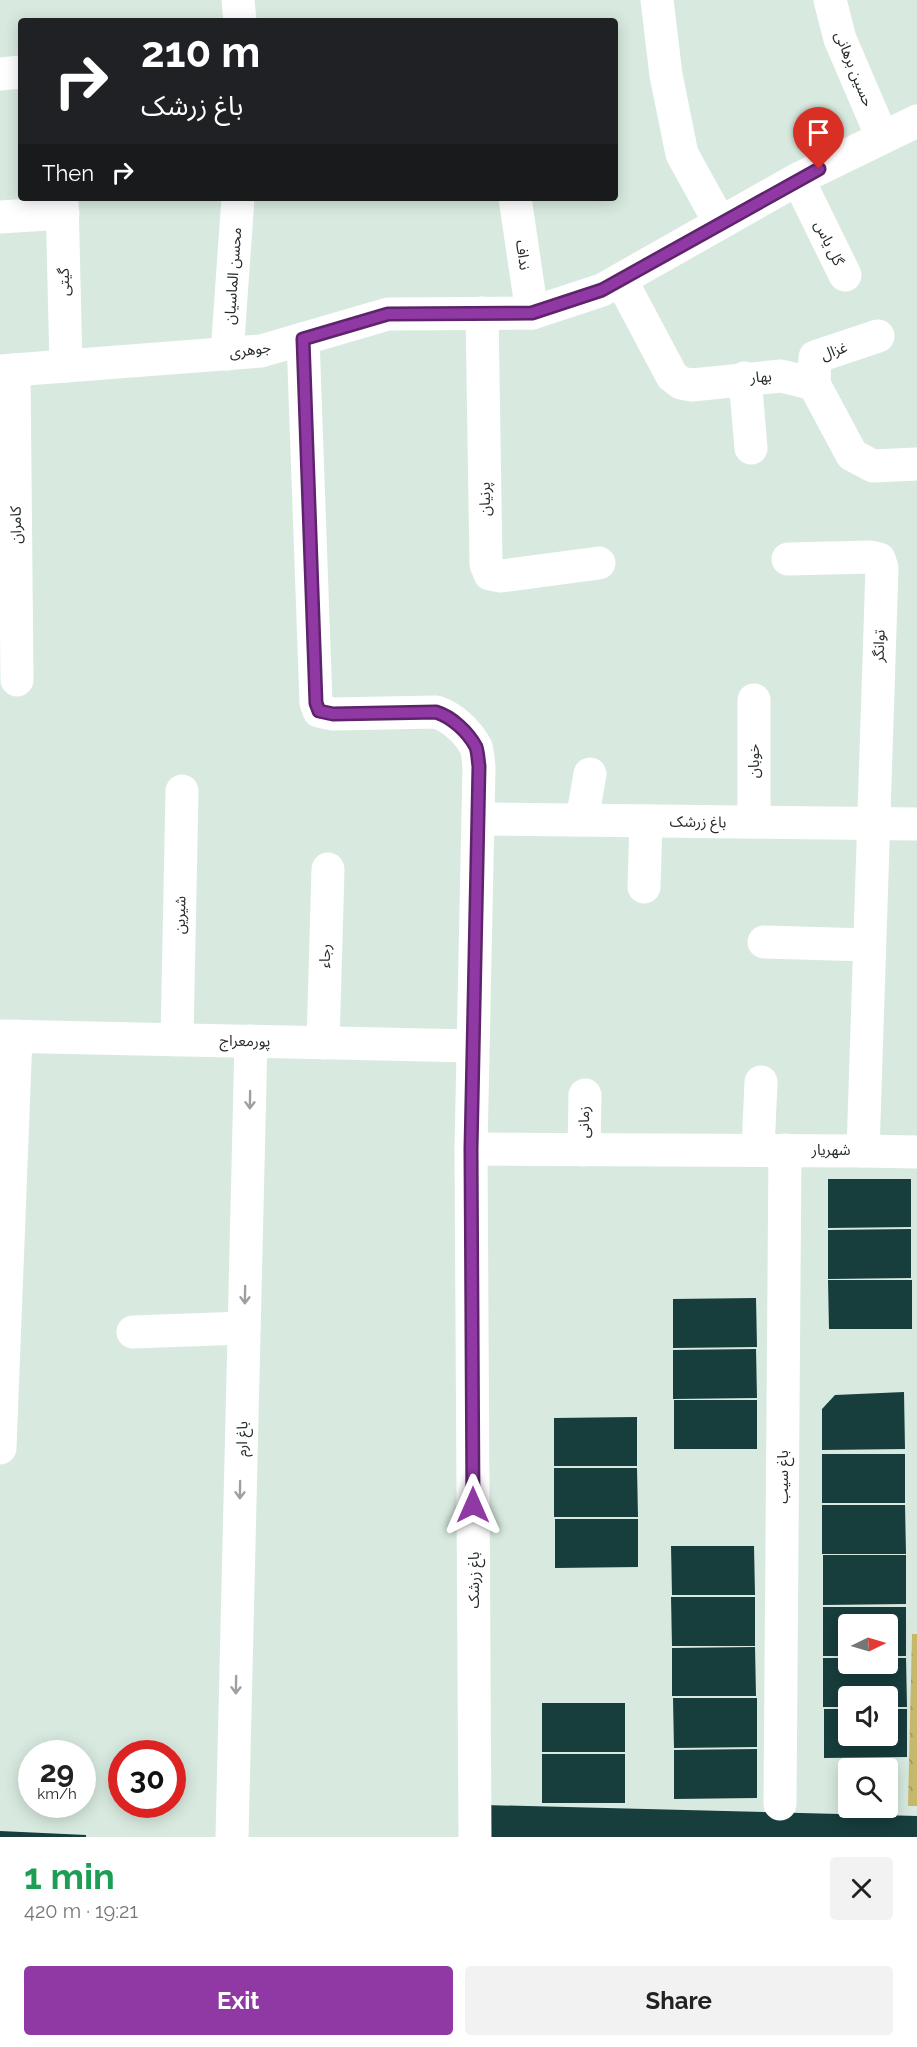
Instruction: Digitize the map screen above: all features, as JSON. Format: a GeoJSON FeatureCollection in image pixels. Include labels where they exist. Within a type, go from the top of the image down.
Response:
{"type":"FeatureCollection","features":[{"type":"Feature","properties":{"kind":"street"},"geometry":{"type":"LineString","coordinates":[[238,0],[240,18]]}},
{"type":"Feature","properties":{"kind":"street"},"geometry":{"type":"LineString","coordinates":[[657,0],[666,75],[682,154],[720,223]]}},
{"type":"Feature","properties":{"kind":"street","name":"حسین برهانی"},"geometry":{"type":"LineString","coordinates":[[830,0],[840,39],[882,138]]}},
{"type":"Feature","properties":{"kind":"street"},"geometry":{"type":"LineString","coordinates":[[0,74],[18,72]]}},
{"type":"Feature","properties":{"kind":"street","name":"جوهری"},"geometry":{"type":"LineString","coordinates":[[7,370],[261,351],[388,314],[532,313],[602,290],[798,179],[917,121]]}},
{"type":"Feature","properties":{"kind":"street","name":"گل یاس"},"geometry":{"type":"LineString","coordinates":[[798,179],[845,275]]}},
{"type":"Feature","properties":{"kind":"street","name":"محسن الماسیان"},"geometry":{"type":"LineString","coordinates":[[228,354],[238,201]]}},
{"type":"Feature","properties":{"kind":"street","name":"نداف"},"geometry":{"type":"LineString","coordinates":[[515,201],[532,313]]}},
{"type":"Feature","properties":{"kind":"street"},"geometry":{"type":"LineString","coordinates":[[0,217],[62,206]]}},
{"type":"Feature","properties":{"kind":"street","name":"گیتی"},"geometry":{"type":"LineString","coordinates":[[62,206],[66,366]]}},
{"type":"Feature","properties":{"kind":"street","name":"بهار"},"geometry":{"type":"LineString","coordinates":[[621,280],[672,376],[681,383],[692,385],[781,376],[814,384]]}},
{"type":"Feature","properties":{"kind":"street","name":"پرنیان"},"geometry":{"type":"LineString","coordinates":[[482,313],[486,564],[490,574],[501,576],[599,563]]}},
{"type":"Feature","properties":{"kind":"street","name":"غزال"},"geometry":{"type":"LineString","coordinates":[[814,384],[815,357],[878,336]]}},
{"type":"Feature","properties":{"kind":"street","name":"باغ زرشک"},"geometry":{"type":"LineString","coordinates":[[303,339],[316,703],[319,711],[333,714],[436,712],[446,715],[466,733],[477,749],[479,766],[471,1149],[475,1837]]}},
{"type":"Feature","properties":{"kind":"street","name":"کامران"},"geometry":{"type":"LineString","coordinates":[[7,370],[17,680]]}},
{"type":"Feature","properties":{"kind":"street"},"geometry":{"type":"LineString","coordinates":[[745,378],[751,448]]}},
{"type":"Feature","properties":{"kind":"street"},"geometry":{"type":"LineString","coordinates":[[814,384],[852,455],[873,466],[917,464]]}},
{"type":"Feature","properties":{"kind":"street","name":"توانگر"},"geometry":{"type":"LineString","coordinates":[[788,559],[871,557],[879,560],[882,568],[873,824]]}},
{"type":"Feature","properties":{"kind":"street","name":"خوبان"},"geometry":{"type":"LineString","coordinates":[[754,700],[754,822]]}},
{"type":"Feature","properties":{"kind":"street"},"geometry":{"type":"LineString","coordinates":[[582,820],[590,774]]}},
{"type":"Feature","properties":{"kind":"street","name":"شیرین"},"geometry":{"type":"LineString","coordinates":[[177,1040],[182,791]]}},
{"type":"Feature","properties":{"kind":"street","name":"باغ زرشک"},"geometry":{"type":"LineString","coordinates":[[478,819],[917,824]]}},
{"type":"Feature","properties":{"kind":"street"},"geometry":{"type":"LineString","coordinates":[[644,887],[646,821]]}},
{"type":"Feature","properties":{"kind":"street","name":"شهریار"},"geometry":{"type":"LineString","coordinates":[[471,1149],[863,1150],[873,824]]}},
{"type":"Feature","properties":{"kind":"street","name":"رجاء"},"geometry":{"type":"LineString","coordinates":[[323,1043],[328,869]]}},
{"type":"Feature","properties":{"kind":"street"},"geometry":{"type":"LineString","coordinates":[[764,942],[869,945]]}},
{"type":"Feature","properties":{"kind":"street","name":"پورمعراج"},"geometry":{"type":"LineString","coordinates":[[0,1448],[8,1036],[473,1046]]}},
{"type":"Feature","properties":{"kind":"street","name":"باغ ارم"},"geometry":{"type":"LineString","coordinates":[[232,1837],[251,1041]]}},
{"type":"Feature","properties":{"kind":"street","name":"باغ سیب"},"geometry":{"type":"LineString","coordinates":[[761,1082],[772,1150],[780,1804]]}},
{"type":"Feature","properties":{"kind":"street","name":"زمانی"},"geometry":{"type":"LineString","coordinates":[[584,1150],[585,1095]]}},
{"type":"Feature","properties":{"kind":"street"},"geometry":{"type":"LineString","coordinates":[[863,1150],[917,1152]]}},
{"type":"Feature","properties":{"kind":"street"},"geometry":{"type":"LineString","coordinates":[[133,1332],[244,1328]]}},
{"type":"Feature","properties":{"kind":"green space"},"geometry":{"type":"Polygon","coordinates":[[[912,1634],[917,1634],[917,1806],[908,1806],[912,1634]]]}},
{"type":"Feature","properties":{"kind":"building"},"geometry":{"type":"Polygon","coordinates":[[[828,1179],[911,1179],[911,1227],[828,1228],[828,1179]]]}},
{"type":"Feature","properties":{"kind":"building"},"geometry":{"type":"Polygon","coordinates":[[[911,1229],[911,1278],[828,1279],[828,1230],[911,1229]]]}},
{"type":"Feature","properties":{"kind":"building"},"geometry":{"type":"Polygon","coordinates":[[[828,1280],[912,1280],[912,1329],[829,1329],[828,1280]]]}},
{"type":"Feature","properties":{"kind":"building"},"geometry":{"type":"Polygon","coordinates":[[[756,1298],[757,1347],[673,1348],[673,1299],[756,1298]]]}},
{"type":"Feature","properties":{"kind":"building"},"geometry":{"type":"Polygon","coordinates":[[[756,1349],[757,1398],[673,1399],[673,1350],[756,1349]]]}},
{"type":"Feature","properties":{"kind":"building"},"geometry":{"type":"Polygon","coordinates":[[[904,1392],[905,1449],[822,1450],[822,1409],[835,1395],[904,1392]]]}},
{"type":"Feature","properties":{"kind":"building"},"geometry":{"type":"Polygon","coordinates":[[[674,1400],[757,1400],[757,1449],[674,1449],[674,1400]]]}},
{"type":"Feature","properties":{"kind":"building"},"geometry":{"type":"Polygon","coordinates":[[[637,1417],[637,1466],[554,1466],[554,1418],[637,1417]]]}},
{"type":"Feature","properties":{"kind":"building"},"geometry":{"type":"Polygon","coordinates":[[[822,1454],[905,1454],[905,1503],[822,1503],[822,1454]]]}},
{"type":"Feature","properties":{"kind":"building"},"geometry":{"type":"Polygon","coordinates":[[[554,1468],[637,1468],[638,1517],[554,1517],[554,1468]]]}},
{"type":"Feature","properties":{"kind":"building"},"geometry":{"type":"Polygon","coordinates":[[[822,1505],[905,1505],[906,1554],[822,1554],[822,1505]]]}},
{"type":"Feature","properties":{"kind":"building"},"geometry":{"type":"Polygon","coordinates":[[[555,1519],[638,1519],[638,1567],[555,1568],[555,1519]]]}},
{"type":"Feature","properties":{"kind":"building"},"geometry":{"type":"Polygon","coordinates":[[[671,1546],[754,1546],[755,1595],[672,1595],[671,1546]]]}},
{"type":"Feature","properties":{"kind":"building"},"geometry":{"type":"Polygon","coordinates":[[[823,1555],[906,1555],[906,1604],[823,1605],[823,1555]]]}},
{"type":"Feature","properties":{"kind":"building"},"geometry":{"type":"Polygon","coordinates":[[[671,1597],[755,1597],[755,1646],[672,1646],[671,1597]]]}},
{"type":"Feature","properties":{"kind":"building"},"geometry":{"type":"Polygon","coordinates":[[[823,1607],[906,1607],[906,1656],[898,1656],[898,1614],[838,1614],[838,1656],[823,1656],[823,1607]]]}},
{"type":"Feature","properties":{"kind":"building"},"geometry":{"type":"Polygon","coordinates":[[[755,1647],[756,1696],[672,1696],[672,1648],[755,1647]]]}},
{"type":"Feature","properties":{"kind":"building"},"geometry":{"type":"Polygon","coordinates":[[[823,1658],[838,1658],[838,1674],[898,1674],[898,1658],[906,1658],[907,1707],[898,1707],[898,1686],[838,1686],[838,1707],[823,1707],[823,1658]]]}},
{"type":"Feature","properties":{"kind":"building"},"geometry":{"type":"Polygon","coordinates":[[[673,1698],[757,1698],[757,1747],[674,1748],[673,1698]]]}},
{"type":"Feature","properties":{"kind":"building"},"geometry":{"type":"Polygon","coordinates":[[[542,1703],[625,1703],[625,1752],[542,1752],[542,1703]]]}},
{"type":"Feature","properties":{"kind":"building"},"geometry":{"type":"Polygon","coordinates":[[[824,1709],[838,1709],[838,1746],[898,1746],[898,1709],[907,1709],[907,1757],[824,1758],[824,1709]]]}},
{"type":"Feature","properties":{"kind":"building"},"geometry":{"type":"Polygon","coordinates":[[[757,1749],[757,1798],[674,1799],[674,1750],[757,1749]]]}},
{"type":"Feature","properties":{"kind":"building"},"geometry":{"type":"Polygon","coordinates":[[[542,1754],[625,1754],[625,1803],[542,1803],[542,1754]]]}},
{"type":"Feature","properties":{"kind":"building"},"geometry":{"type":"Polygon","coordinates":[[[485,1805],[838,1814],[838,1818],[917,1816],[917,1837],[485,1837],[485,1805]]]}},
{"type":"Feature","properties":{"kind":"building"},"geometry":{"type":"Polygon","coordinates":[[[0,1831],[86,1835],[86,1837],[0,1837],[0,1831]]]}},
{"type":"Feature","properties":{"kind":"route"},"geometry":{"type":"LineString","coordinates":[[473,1505],[471,1149],[479,766],[477,749],[466,733],[446,715],[436,712],[333,714],[319,711],[316,703],[303,339],[388,314],[532,313],[602,290],[819,169]]}}]}
